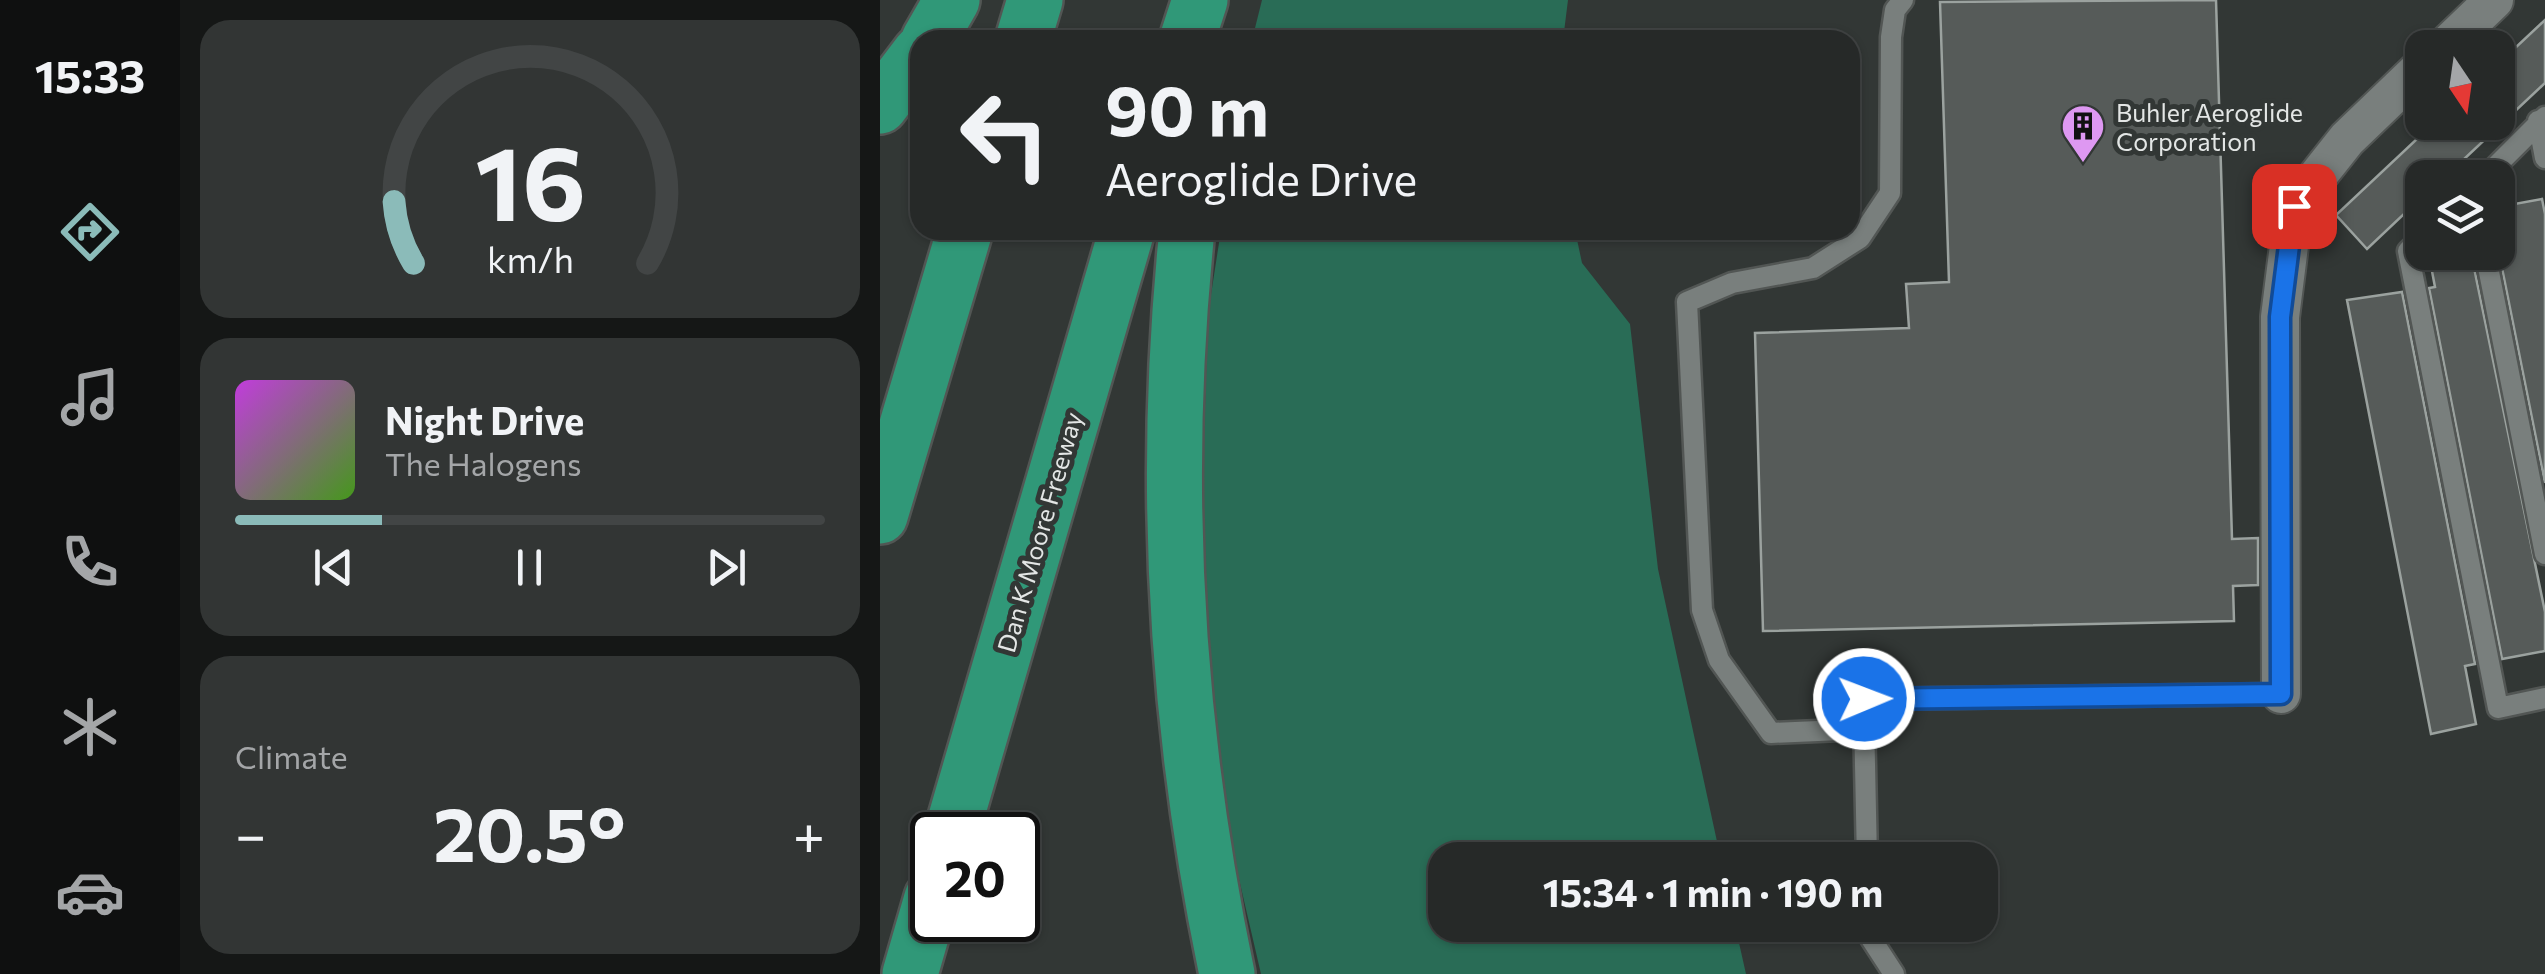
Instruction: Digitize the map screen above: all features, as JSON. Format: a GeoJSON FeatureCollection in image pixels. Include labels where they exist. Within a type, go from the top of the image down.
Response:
{"type":"FeatureCollection","features":[{"type":"Feature","properties":{"kind":"highway"},"geometry":{"type":"LineString","coordinates":[[935,30],[952,0]]}},
{"type":"Feature","properties":{"kind":"highway"},"geometry":{"type":"LineString","coordinates":[[1026,30],[1035,0]]}},
{"type":"Feature","properties":{"kind":"highway"},"geometry":{"type":"LineString","coordinates":[[1190,30],[1200,0]]}},
{"type":"Feature","properties":{"kind":"highway"},"geometry":{"type":"LineString","coordinates":[[1208,30],[1211,0]]}},
{"type":"Feature","properties":{"kind":"highway"},"geometry":{"type":"LineString","coordinates":[[880,106],[910,66]]}},
{"type":"Feature","properties":{"kind":"highway"},"geometry":{"type":"LineString","coordinates":[[880,516],[963,240]]}},
{"type":"Feature","properties":{"kind":"highway","name":"Dan K Moore Freeway"},"geometry":{"type":"LineString","coordinates":[[958,812],[1124,240]]}},
{"type":"Feature","properties":{"kind":"highway"},"geometry":{"type":"LineString","coordinates":[[1187,240],[1175,378],[1172,530],[1176,627],[1201,844],[1226,974]]}},
{"type":"Feature","properties":{"kind":"highway"},"geometry":{"type":"LineString","coordinates":[[910,974],[919,942]]}},
{"type":"Feature","properties":{"kind":"street"},"geometry":{"type":"LineString","coordinates":[[2463,30],[2494,0]]}},
{"type":"Feature","properties":{"kind":"street"},"geometry":{"type":"LineString","coordinates":[[2281,694],[2280,317],[2294,206],[2346,139],[2405,84]]}},
{"type":"Feature","properties":{"kind":"lane"},"geometry":{"type":"LineString","coordinates":[[1860,238],[1890,194],[1891,37],[1902,0]]}},
{"type":"Feature","properties":{"kind":"lane"},"geometry":{"type":"LineString","coordinates":[[2543,120],[2545,158]]}},
{"type":"Feature","properties":{"kind":"lane"},"geometry":{"type":"LineString","coordinates":[[2502,160],[2543,120]]}},
{"type":"Feature","properties":{"kind":"lane"},"geometry":{"type":"LineString","coordinates":[[1857,240],[1813,268],[1732,282],[1687,302],[1702,610],[1719,660],[1771,734],[1864,730]]}},
{"type":"Feature","properties":{"kind":"lane"},"geometry":{"type":"LineString","coordinates":[[2412,270],[2498,708],[2545,698]]}},
{"type":"Feature","properties":{"kind":"lane"},"geometry":{"type":"LineString","coordinates":[[2488,270],[2545,554]]}},
{"type":"Feature","properties":{"kind":"lane"},"geometry":{"type":"LineString","coordinates":[[1863,669],[1867,842]]}},
{"type":"Feature","properties":{"kind":"lane"},"geometry":{"type":"LineString","coordinates":[[1864,699],[2281,694]]}},
{"type":"Feature","properties":{"kind":"lane"},"geometry":{"type":"LineString","coordinates":[[1873,942],[1894,974]]}},
{"type":"Feature","properties":{"kind":"green space"},"geometry":{"type":"Polygon","coordinates":[[[1262,0],[1568,0],[1564,30],[1254,30],[1262,0]]]}},
{"type":"Feature","properties":{"kind":"green space"},"geometry":{"type":"Polygon","coordinates":[[[1219,240],[1577,240],[1582,263],[1630,324],[1658,569],[1717,842],[1428,842],[1428,942],[1739,942],[1746,974],[1261,974],[1223,810],[1200,559],[1208,314],[1219,240]]]}},
{"type":"Feature","properties":{"kind":"building","name":"Buhler Aeroglide Corporation"},"geometry":{"type":"Polygon","coordinates":[[[2216,0],[2232,539],[2258,538],[2258,585],[2233,586],[2234,621],[1763,631],[1755,333],[1909,328],[1906,284],[1949,282],[1940,2],[2216,0]]]}},
{"type":"Feature","properties":{"kind":"building"},"geometry":{"type":"Polygon","coordinates":[[[2545,20],[2545,83],[2515,111],[2515,48],[2545,20]]]}},
{"type":"Feature","properties":{"kind":"building"},"geometry":{"type":"Polygon","coordinates":[[[2416,140],[2484,140],[2463,160],[2405,160],[2405,213],[2367,249],[2336,215],[2416,140]]]}},
{"type":"Feature","properties":{"kind":"building"},"geometry":{"type":"Polygon","coordinates":[[[2542,199],[2545,214],[2545,483],[2502,270],[2515,270],[2515,204],[2542,199]]]}},
{"type":"Feature","properties":{"kind":"building"},"geometry":{"type":"Polygon","coordinates":[[[2432,270],[2474,270],[2545,612],[2545,651],[2502,659],[2429,288],[2435,287],[2432,270]]]}},
{"type":"Feature","properties":{"kind":"building"},"geometry":{"type":"Polygon","coordinates":[[[2402,292],[2475,664],[2465,666],[2476,724],[2431,734],[2347,300],[2402,292]]]}},
{"type":"Feature","properties":{"kind":"place","name":"Buhler Aeroglide Corporation"},"geometry":{"type":"Point","coordinates":[2083,164]}},
{"type":"Feature","properties":{"kind":"route"},"geometry":{"type":"LineString","coordinates":[[1864,699],[2281,694],[2280,317],[2294,206]]}}]}
